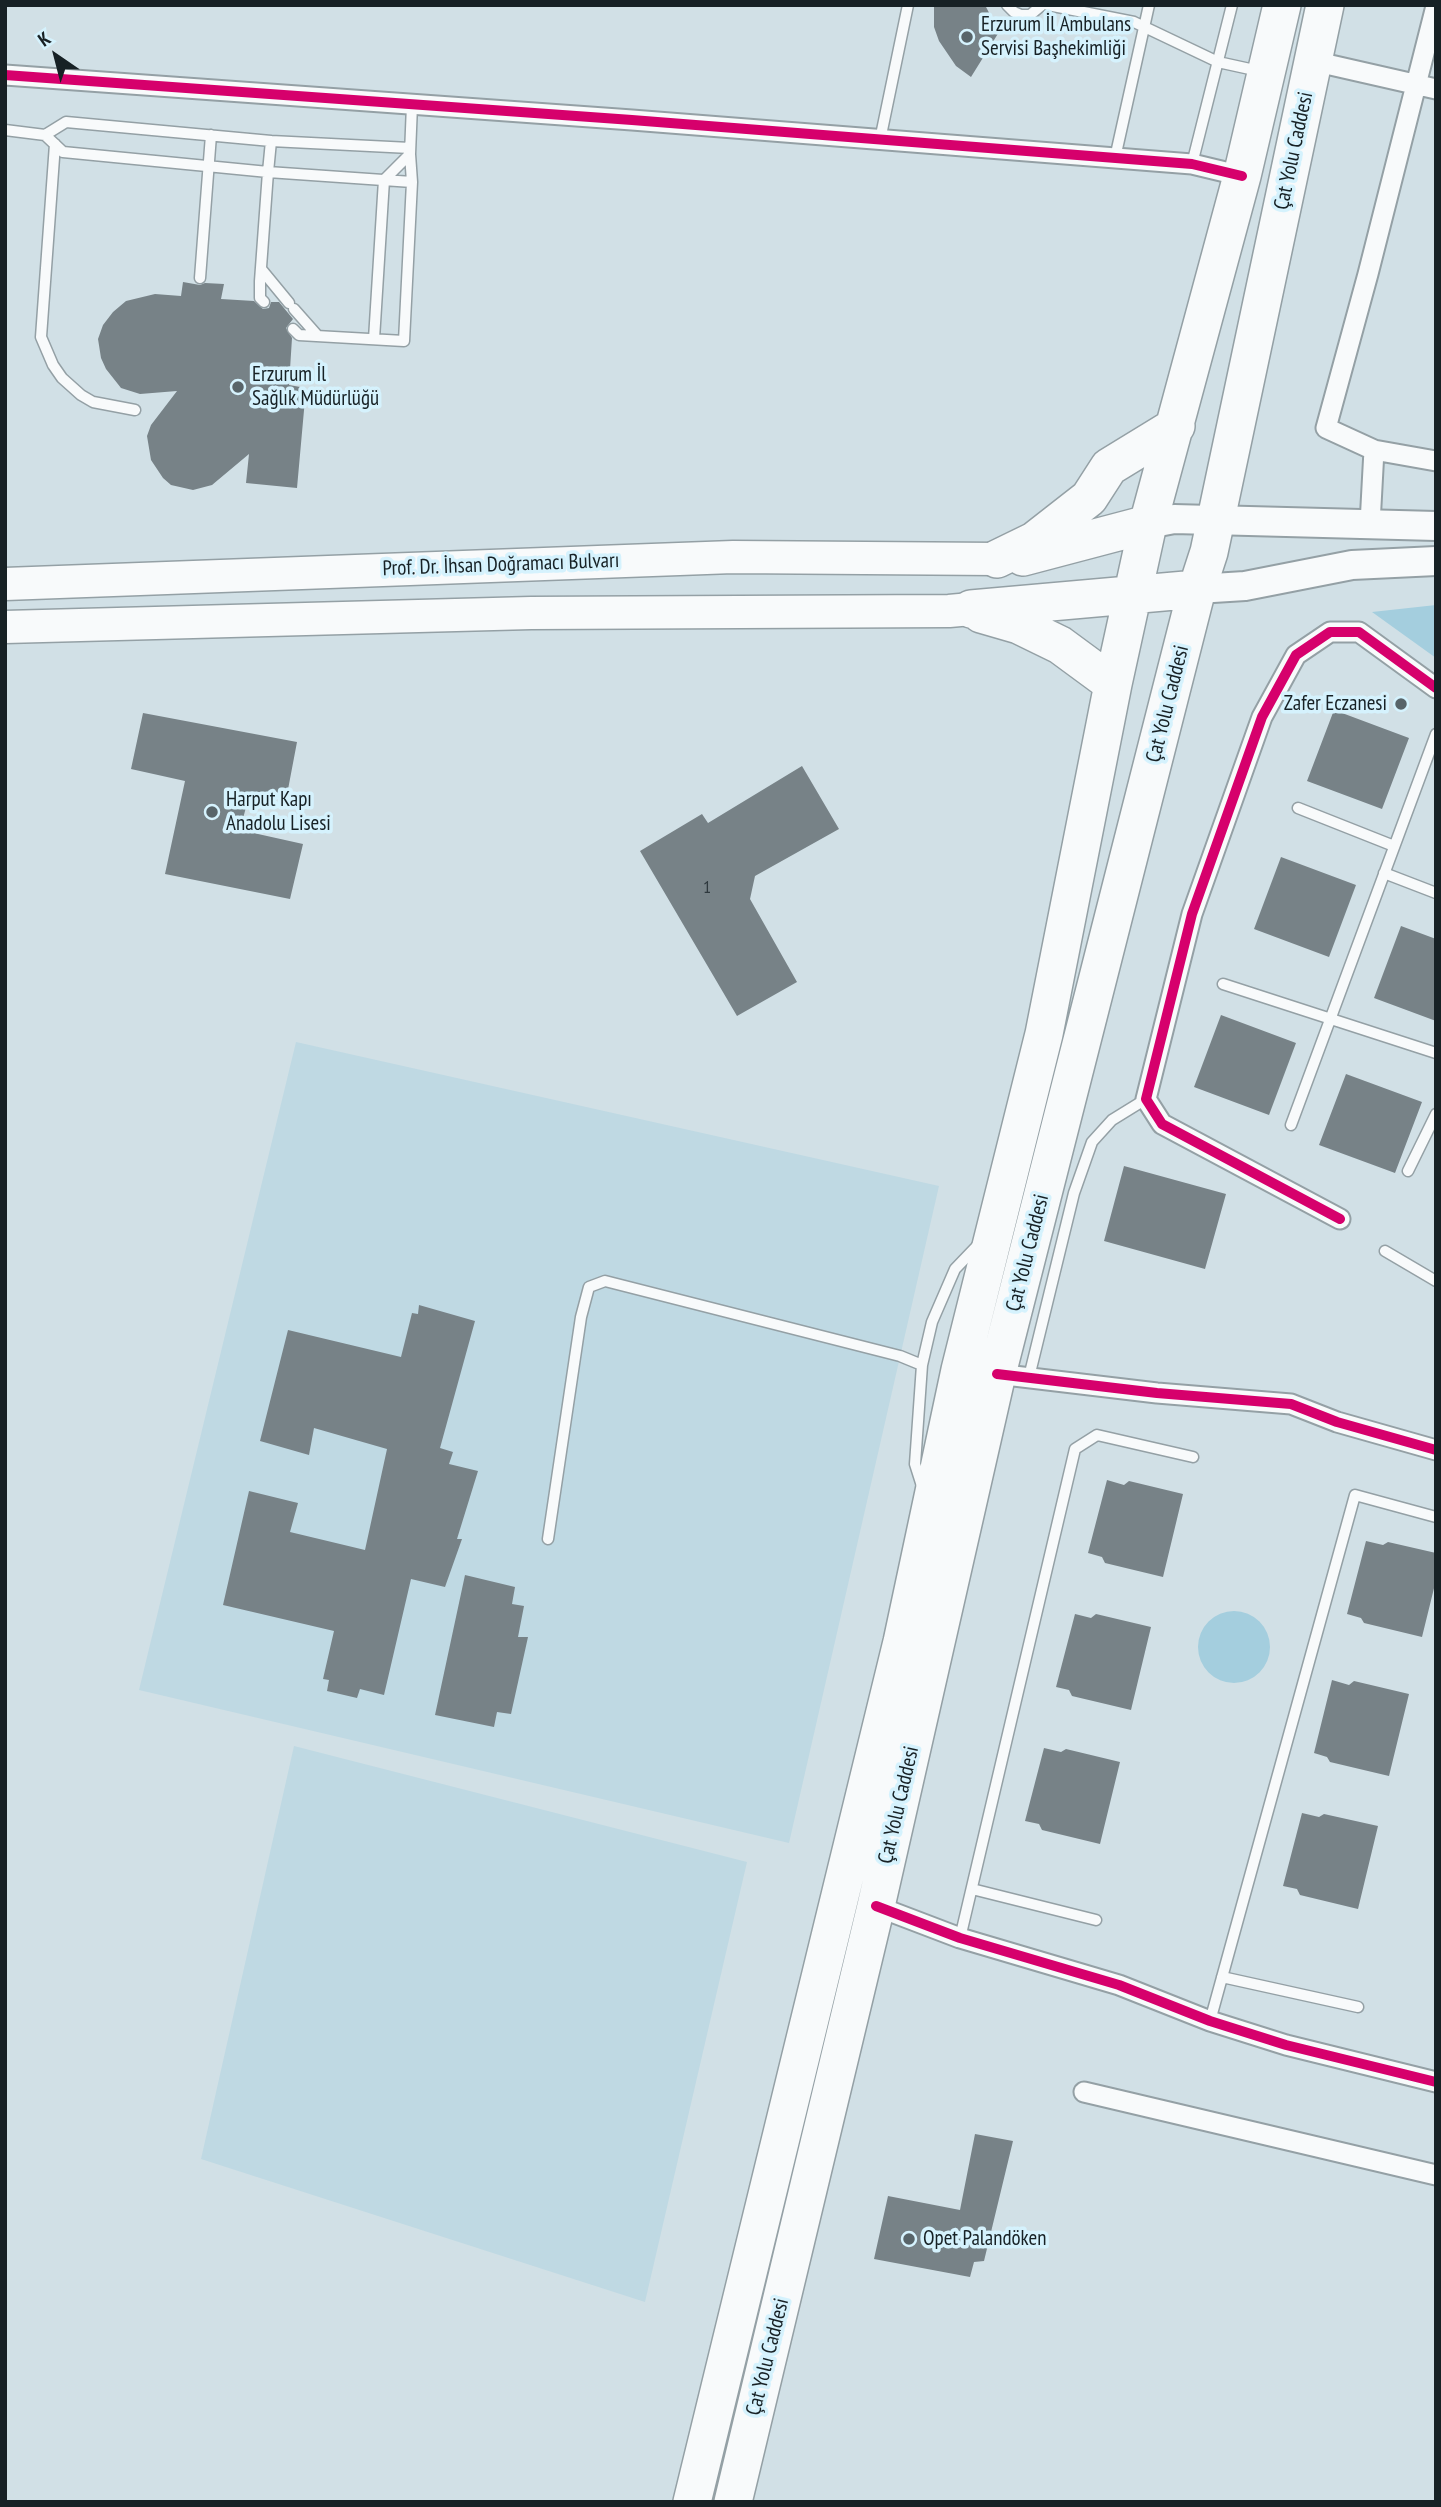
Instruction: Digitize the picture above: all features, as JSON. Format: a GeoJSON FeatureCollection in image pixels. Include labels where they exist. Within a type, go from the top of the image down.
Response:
{"type":"FeatureCollection","features":[{"type":"Feature","properties":{"kind":"highway","name":"Çat Yolu Caddesi"},"geometry":{"type":"LineString","coordinates":[[691,2502],[896,1669],[960,1370],[1044,1034],[1147,524],[1176,426],[1242,176],[1282,5]]}},
{"type":"Feature","properties":{"kind":"highway","name":"Çat Yolu Caddesi"},"geometry":{"type":"LineString","coordinates":[[733,2502],[876,1906],[1013,1375],[1215,520],[1325,5]]}},
{"type":"Feature","properties":{"kind":"highway"},"geometry":{"type":"LineString","coordinates":[[998,559],[1034,541],[1089,498],[1108,467],[1176,426]]}},
{"type":"Feature","properties":{"kind":"highway"},"geometry":{"type":"LineString","coordinates":[[998,559],[1018,559],[1147,524]]}},
{"type":"Feature","properties":{"kind":"highway"},"geometry":{"type":"LineString","coordinates":[[971,609],[1197,589]]}},
{"type":"Feature","properties":{"kind":"highway"},"geometry":{"type":"LineString","coordinates":[[971,609],[987,618],[1019,625],[1060,645],[1113,684]]}},
{"type":"Feature","properties":{"kind":"main road"},"geometry":{"type":"LineString","coordinates":[[1147,524],[1174,519],[1436,526]]}},
{"type":"Feature","properties":{"kind":"main road","name":"Prof. Dr. İhsan Doğramacı Bulvarı"},"geometry":{"type":"LineString","coordinates":[[5,584],[733,557],[998,559]]}},
{"type":"Feature","properties":{"kind":"main road"},"geometry":{"type":"LineString","coordinates":[[1197,589],[1245,586],[1352,565],[1436,561]]}},
{"type":"Feature","properties":{"kind":"main road"},"geometry":{"type":"LineString","coordinates":[[5,627],[531,612],[971,609]]}},
{"type":"Feature","properties":{"kind":"street"},"geometry":{"type":"LineString","coordinates":[[1436,6],[1326,428],[1374,450],[1436,461]]}},
{"type":"Feature","properties":{"kind":"street"},"geometry":{"type":"LineString","coordinates":[[1313,61],[1436,89]]}},
{"type":"Feature","properties":{"kind":"street"},"geometry":{"type":"LineString","coordinates":[[5,75],[1192,164],[1242,176]]}},
{"type":"Feature","properties":{"kind":"street"},"geometry":{"type":"LineString","coordinates":[[1370,524],[1374,450]]}},
{"type":"Feature","properties":{"kind":"street"},"geometry":{"type":"LineString","coordinates":[[1340,1219],[1161,1124],[1146,1100],[1192,914],[1262,717],[1296,655],[1330,632],[1359,632],[1436,688]]}},
{"type":"Feature","properties":{"kind":"street"},"geometry":{"type":"LineString","coordinates":[[1013,1375],[1157,1393],[1291,1404],[1337,1422],[1436,1450]]}},
{"type":"Feature","properties":{"kind":"street"},"geometry":{"type":"LineString","coordinates":[[876,1906],[960,1938],[1119,1986],[1210,2021],[1286,2045],[1436,2082]]}},
{"type":"Feature","properties":{"kind":"street"},"geometry":{"type":"LineString","coordinates":[[1084,2092],[1436,2175]]}},
{"type":"Feature","properties":{"kind":"lane"},"geometry":{"type":"LineString","coordinates":[[880,140],[908,5]]}},
{"type":"Feature","properties":{"kind":"lane"},"geometry":{"type":"LineString","coordinates":[[1007,5],[1021,15],[1030,15],[1042,5]]}},
{"type":"Feature","properties":{"kind":"lane"},"geometry":{"type":"LineString","coordinates":[[1048,5],[1134,22],[1218,62],[1266,73]]}},
{"type":"Feature","properties":{"kind":"lane"},"geometry":{"type":"LineString","coordinates":[[1115,158],[1149,5]]}},
{"type":"Feature","properties":{"kind":"lane"},"geometry":{"type":"LineString","coordinates":[[1192,164],[1232,5]]}},
{"type":"Feature","properties":{"kind":"lane"},"geometry":{"type":"LineString","coordinates":[[293,329],[299,334],[404,341],[412,182],[412,105]]}},
{"type":"Feature","properties":{"kind":"lane"},"geometry":{"type":"LineString","coordinates":[[45,135],[66,122],[410,151]]}},
{"type":"Feature","properties":{"kind":"lane"},"geometry":{"type":"LineString","coordinates":[[5,130],[45,135],[63,152],[268,172],[412,182]]}},
{"type":"Feature","properties":{"kind":"lane"},"geometry":{"type":"LineString","coordinates":[[200,278],[211,135]]}},
{"type":"Feature","properties":{"kind":"lane"},"geometry":{"type":"LineString","coordinates":[[264,302],[260,298],[261,269],[271,141]]}},
{"type":"Feature","properties":{"kind":"lane"},"geometry":{"type":"LineString","coordinates":[[55,144],[41,337],[53,365],[62,378],[81,395],[93,402],[135,410]]}},
{"type":"Feature","properties":{"kind":"lane"},"geometry":{"type":"LineString","coordinates":[[374,339],[384,180],[410,151]]}},
{"type":"Feature","properties":{"kind":"lane"},"geometry":{"type":"LineString","coordinates":[[261,269],[317,335]]}},
{"type":"Feature","properties":{"kind":"lane"},"geometry":{"type":"LineString","coordinates":[[1291,1125],[1436,734]]}},
{"type":"Feature","properties":{"kind":"lane"},"geometry":{"type":"LineString","coordinates":[[1298,808],[1394,846]]}},
{"type":"Feature","properties":{"kind":"lane"},"geometry":{"type":"LineString","coordinates":[[1384,873],[1436,892]]}},
{"type":"Feature","properties":{"kind":"lane"},"geometry":{"type":"LineString","coordinates":[[1223,984],[1436,1053]]}},
{"type":"Feature","properties":{"kind":"lane"},"geometry":{"type":"LineString","coordinates":[[1013,1375],[1092,1142],[1112,1120],[1146,1100]]}},
{"type":"Feature","properties":{"kind":"lane"},"geometry":{"type":"LineString","coordinates":[[1408,1171],[1436,1114]]}},
{"type":"Feature","properties":{"kind":"lane"},"geometry":{"type":"LineString","coordinates":[[930,1512],[915,1464],[922,1365],[932,1322],[955,1269],[996,1226]]}},
{"type":"Feature","properties":{"kind":"lane"},"geometry":{"type":"LineString","coordinates":[[1385,1251],[1436,1281]]}},
{"type":"Feature","properties":{"kind":"lane"},"geometry":{"type":"LineString","coordinates":[[548,1539],[581,1317],[589,1287],[605,1281],[900,1356],[922,1365]]}},
{"type":"Feature","properties":{"kind":"lane"},"geometry":{"type":"LineString","coordinates":[[960,1938],[1075,1449],[1097,1435],[1193,1457]]}},
{"type":"Feature","properties":{"kind":"lane"},"geometry":{"type":"LineString","coordinates":[[1210,2021],[1355,1495],[1436,1517]]}},
{"type":"Feature","properties":{"kind":"lane"},"geometry":{"type":"LineString","coordinates":[[972,1889],[1096,1920]]}},
{"type":"Feature","properties":{"kind":"lane"},"geometry":{"type":"LineString","coordinates":[[1222,1976],[1358,2007]]}},
{"type":"Feature","properties":{"kind":"shaded area"},"geometry":{"type":"Polygon","coordinates":[[[1436,605],[1436,658],[1372,612],[1436,605]]]}},
{"type":"Feature","properties":{"kind":"shaded area"},"geometry":{"type":"Polygon","coordinates":[[[296,1042],[939,1186],[789,1843],[139,1690],[296,1042]]]}},
{"type":"Feature","properties":{"kind":"shaded area"},"geometry":{"type":"Polygon","coordinates":[[[1234,1611],[1254,1617],[1264,1627],[1270,1647],[1264,1667],[1254,1677],[1234,1683],[1214,1677],[1204,1667],[1198,1647],[1204,1627],[1214,1617],[1234,1611]]]}},
{"type":"Feature","properties":{"kind":"shaded area"},"geometry":{"type":"Polygon","coordinates":[[[294,1746],[747,1862],[645,2302],[201,2159],[294,1746]]]}},
{"type":"Feature","properties":{"kind":"building","name":"Erzurum İl Ambulans Servisi Başhekimliği"},"geometry":{"type":"Polygon","coordinates":[[[934,5],[985,5],[999,32],[971,77],[956,66],[939,41],[934,27],[934,5]]]}},
{"type":"Feature","properties":{"kind":"building","name":"Erzurum İl Sağlık Müdürlüğü"},"geometry":{"type":"Polygon","coordinates":[[[183,282],[200,285],[224,284],[221,299],[254,301],[263,309],[269,308],[271,302],[279,302],[293,319],[286,328],[292,338],[289,385],[306,388],[297,488],[246,483],[249,454],[212,485],[193,490],[171,485],[151,460],[147,436],[151,425],[177,391],[140,394],[121,388],[106,369],[98,339],[103,325],[126,301],[155,294],[181,296],[183,282]]]}},
{"type":"Feature","properties":{"kind":"building"},"geometry":{"type":"Polygon","coordinates":[[[1334,710],[1409,738],[1382,809],[1307,781],[1334,710]]]}},
{"type":"Feature","properties":{"kind":"building","name":"Harput Kapı Anadolu Lisesi"},"geometry":{"type":"Polygon","coordinates":[[[143,713],[297,742],[286,800],[250,792],[240,830],[303,844],[290,899],[165,874],[185,781],[131,769],[143,713]]]}},
{"type":"Feature","properties":{"kind":"building"},"geometry":{"type":"Polygon","coordinates":[[[802,766],[839,829],[755,876],[750,899],[797,982],[737,1016],[640,851],[702,814],[708,823],[802,766]]]}},
{"type":"Feature","properties":{"kind":"building"},"geometry":{"type":"Polygon","coordinates":[[[1281,857],[1356,885],[1329,957],[1254,929],[1281,857]]]}},
{"type":"Feature","properties":{"kind":"building"},"geometry":{"type":"Polygon","coordinates":[[[1401,926],[1436,939],[1436,1021],[1374,998],[1401,926]]]}},
{"type":"Feature","properties":{"kind":"building"},"geometry":{"type":"Polygon","coordinates":[[[1221,1015],[1296,1043],[1269,1115],[1194,1087],[1221,1015]]]}},
{"type":"Feature","properties":{"kind":"building"},"geometry":{"type":"Polygon","coordinates":[[[1346,1074],[1422,1102],[1395,1173],[1319,1145],[1346,1074]]]}},
{"type":"Feature","properties":{"kind":"building"},"geometry":{"type":"Polygon","coordinates":[[[1124,1166],[1226,1194],[1205,1269],[1104,1241],[1124,1166]]]}},
{"type":"Feature","properties":{"kind":"building"},"geometry":{"type":"Polygon","coordinates":[[[419,1305],[475,1321],[440,1448],[453,1452],[449,1464],[478,1471],[457,1539],[462,1539],[445,1587],[411,1579],[384,1695],[360,1689],[357,1698],[327,1691],[329,1680],[323,1679],[334,1631],[223,1605],[249,1491],[298,1503],[290,1532],[365,1550],[387,1449],[314,1428],[309,1455],[260,1441],[288,1330],[401,1357],[412,1313],[418,1314],[419,1305]]]}},
{"type":"Feature","properties":{"kind":"building"},"geometry":{"type":"Polygon","coordinates":[[[1107,1480],[1124,1485],[1129,1481],[1183,1494],[1163,1577],[1105,1563],[1102,1557],[1088,1553],[1107,1480]]]}},
{"type":"Feature","properties":{"kind":"building"},"geometry":{"type":"Polygon","coordinates":[[[1366,1541],[1383,1545],[1388,1542],[1436,1553],[1436,1580],[1422,1637],[1364,1623],[1361,1618],[1347,1614],[1366,1541]]]}},
{"type":"Feature","properties":{"kind":"building"},"geometry":{"type":"Polygon","coordinates":[[[465,1575],[515,1587],[512,1604],[524,1606],[518,1637],[528,1637],[511,1714],[497,1712],[494,1727],[435,1715],[465,1575]]]}},
{"type":"Feature","properties":{"kind":"building"},"geometry":{"type":"Polygon","coordinates":[[[1075,1614],[1091,1618],[1096,1614],[1151,1627],[1131,1710],[1072,1696],[1069,1690],[1056,1687],[1075,1614]]]}},
{"type":"Feature","properties":{"kind":"building"},"geometry":{"type":"Polygon","coordinates":[[[1332,1680],[1349,1685],[1354,1681],[1409,1694],[1389,1776],[1330,1762],[1327,1757],[1314,1753],[1332,1680]]]}},
{"type":"Feature","properties":{"kind":"building"},"geometry":{"type":"Polygon","coordinates":[[[1044,1748],[1061,1752],[1066,1749],[1120,1762],[1100,1844],[1042,1830],[1039,1824],[1025,1821],[1044,1748]]]}},
{"type":"Feature","properties":{"kind":"building"},"geometry":{"type":"Polygon","coordinates":[[[1302,1813],[1319,1817],[1324,1814],[1378,1826],[1358,1909],[1300,1895],[1297,1889],[1283,1886],[1302,1813]]]}},
{"type":"Feature","properties":{"kind":"building"},"geometry":{"type":"Polygon","coordinates":[[[975,2134],[1013,2141],[984,2261],[974,2262],[970,2277],[874,2259],[888,2196],[960,2210],[975,2134]]]}},
{"type":"Feature","properties":{"kind":"cycle path"},"geometry":{"type":"LineString","coordinates":[[5,75],[1192,164],[1242,176]]}},
{"type":"Feature","properties":{"kind":"cycle path"},"geometry":{"type":"LineString","coordinates":[[1340,1219],[1162,1124],[1146,1099],[1192,914],[1262,717],[1296,655],[1330,632],[1359,632],[1436,688]]}},
{"type":"Feature","properties":{"kind":"cycle path"},"geometry":{"type":"LineString","coordinates":[[997,1374],[1157,1393],[1291,1404],[1337,1422],[1436,1450]]}},
{"type":"Feature","properties":{"kind":"cycle path"},"geometry":{"type":"LineString","coordinates":[[876,1906],[960,1938],[1119,1985],[1210,2021],[1286,2045],[1436,2082]]}},
{"type":"Feature","properties":{"kind":"place","name":"Erzurum İl Ambulans Servisi Başhekimliği"},"geometry":{"type":"Point","coordinates":[967,37]}},
{"type":"Feature","properties":{"kind":"place","name":"Erzurum İl Sağlık Müdürlüğü"},"geometry":{"type":"Point","coordinates":[238,387]}},
{"type":"Feature","properties":{"kind":"place","name":"Zafer Eczanesi"},"geometry":{"type":"Point","coordinates":[1401,704]}},
{"type":"Feature","properties":{"kind":"place","name":"Harput Kapı Anadolu Lisesi"},"geometry":{"type":"Point","coordinates":[212,812]}},
{"type":"Feature","properties":{"kind":"place","name":"Opet Palandöken"},"geometry":{"type":"Point","coordinates":[909,2239]}}]}
